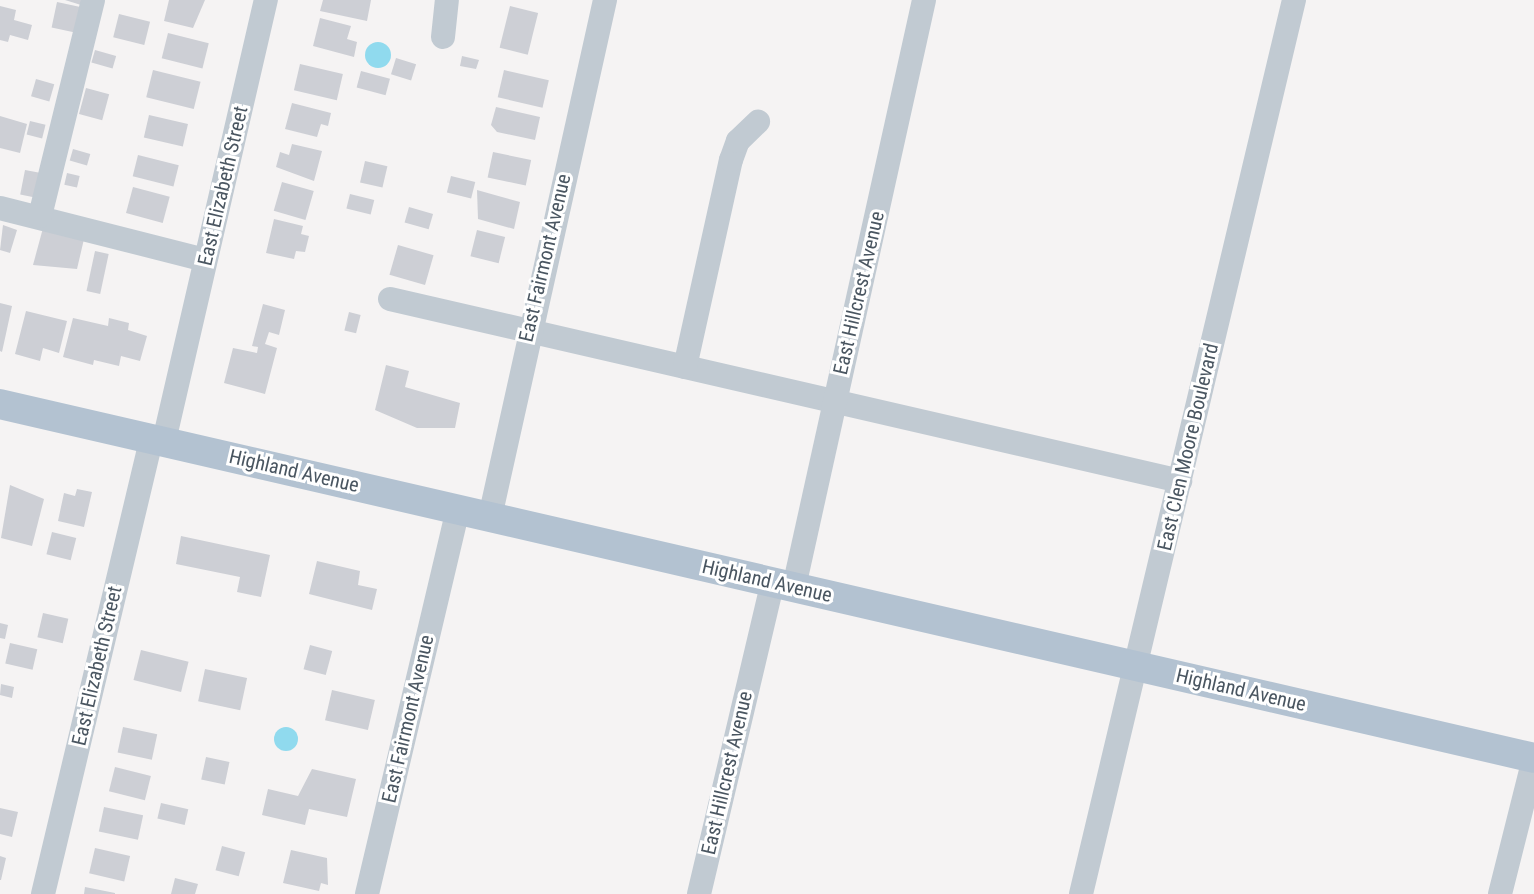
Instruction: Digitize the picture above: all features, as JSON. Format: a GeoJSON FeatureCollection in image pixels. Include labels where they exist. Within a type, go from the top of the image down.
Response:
{"type":"FeatureCollection","features":[{"type":"Feature","properties":{"kind":"main road","name":"Highland Avenue"},"geometry":{"type":"LineString","coordinates":[[0,404],[1534,758]]}},
{"type":"Feature","properties":{"kind":"street"},"geometry":{"type":"LineString","coordinates":[[40,216],[93,0]]}},
{"type":"Feature","properties":{"kind":"street","name":"East Elizabeth Street"},"geometry":{"type":"LineString","coordinates":[[43,894],[206,260],[266,0]]}},
{"type":"Feature","properties":{"kind":"street"},"geometry":{"type":"LineString","coordinates":[[443,37],[447,0]]}},
{"type":"Feature","properties":{"kind":"street","name":"East Fairmont Avenue"},"geometry":{"type":"LineString","coordinates":[[490,517],[528,331],[604,0]]}},
{"type":"Feature","properties":{"kind":"street","name":"East Hillcrest Avenue"},"geometry":{"type":"LineString","coordinates":[[699,894],[835,400],[924,0]]}},
{"type":"Feature","properties":{"kind":"street","name":"East Clen Moore Boulevard"},"geometry":{"type":"LineString","coordinates":[[1081,894],[1294,0]]}},
{"type":"Feature","properties":{"kind":"street"},"geometry":{"type":"LineString","coordinates":[[685,366],[731,160],[738,141],[758,122]]}},
{"type":"Feature","properties":{"kind":"street"},"geometry":{"type":"LineString","coordinates":[[0,207],[206,260]]}},
{"type":"Feature","properties":{"kind":"street"},"geometry":{"type":"LineString","coordinates":[[390,299],[1179,481]]}},
{"type":"Feature","properties":{"kind":"street","name":"East Fairmont Avenue"},"geometry":{"type":"LineString","coordinates":[[367,894],[458,510]]}},
{"type":"Feature","properties":{"kind":"street"},"geometry":{"type":"LineString","coordinates":[[1500,894],[1534,758]]}},
{"type":"Feature","properties":{"kind":"water"},"geometry":{"type":"Polygon","coordinates":[[[378,42],[387,46],[391,55],[387,64],[378,68],[369,64],[365,55],[369,46],[378,42]]]}},
{"type":"Feature","properties":{"kind":"water"},"geometry":{"type":"Polygon","coordinates":[[[286,727],[295,730],[298,739],[295,748],[286,751],[277,748],[274,739],[277,730],[286,727]]]}},
{"type":"Feature","properties":{"kind":"building"},"geometry":{"type":"Polygon","coordinates":[[[65,0],[82,0],[81,5],[65,0]]]}},
{"type":"Feature","properties":{"kind":"building"},"geometry":{"type":"Polygon","coordinates":[[[169,0],[205,0],[193,28],[164,21],[169,0]]]}},
{"type":"Feature","properties":{"kind":"building"},"geometry":{"type":"Polygon","coordinates":[[[323,0],[371,0],[367,21],[320,11],[323,0]]]}},
{"type":"Feature","properties":{"kind":"building"},"geometry":{"type":"Polygon","coordinates":[[[57,2],[81,7],[76,33],[52,27],[57,2]]]}},
{"type":"Feature","properties":{"kind":"building"},"geometry":{"type":"Polygon","coordinates":[[[0,6],[16,10],[14,20],[32,25],[28,40],[10,35],[8,42],[0,40],[0,6]]]}},
{"type":"Feature","properties":{"kind":"building"},"geometry":{"type":"Polygon","coordinates":[[[510,6],[538,13],[528,55],[500,48],[510,6]]]}},
{"type":"Feature","properties":{"kind":"building"},"geometry":{"type":"Polygon","coordinates":[[[119,14],[150,22],[144,45],[113,37],[119,14]]]}},
{"type":"Feature","properties":{"kind":"building"},"geometry":{"type":"Polygon","coordinates":[[[320,18],[351,26],[347,39],[357,42],[354,57],[313,46],[320,18]]]}},
{"type":"Feature","properties":{"kind":"building"},"geometry":{"type":"Polygon","coordinates":[[[168,33],[209,43],[202,68],[162,58],[168,33]]]}},
{"type":"Feature","properties":{"kind":"building"},"geometry":{"type":"Polygon","coordinates":[[[95,50],[116,56],[113,69],[91,62],[95,50]]]}},
{"type":"Feature","properties":{"kind":"building"},"geometry":{"type":"Polygon","coordinates":[[[462,56],[479,60],[476,69],[460,66],[462,56]]]}},
{"type":"Feature","properties":{"kind":"building"},"geometry":{"type":"Polygon","coordinates":[[[396,58],[416,64],[411,80],[391,74],[396,58]]]}},
{"type":"Feature","properties":{"kind":"building"},"geometry":{"type":"Polygon","coordinates":[[[300,64],[343,74],[337,100],[294,90],[300,64]]]}},
{"type":"Feature","properties":{"kind":"building"},"geometry":{"type":"Polygon","coordinates":[[[153,70],[201,82],[194,109],[146,97],[153,70]]]}},
{"type":"Feature","properties":{"kind":"building"},"geometry":{"type":"Polygon","coordinates":[[[504,70],[549,80],[543,108],[498,97],[504,70]]]}},
{"type":"Feature","properties":{"kind":"building"},"geometry":{"type":"Polygon","coordinates":[[[361,71],[390,79],[386,95],[357,87],[361,71]]]}},
{"type":"Feature","properties":{"kind":"building"},"geometry":{"type":"Polygon","coordinates":[[[36,79],[54,84],[49,102],[31,96],[36,79]]]}},
{"type":"Feature","properties":{"kind":"building"},"geometry":{"type":"Polygon","coordinates":[[[86,88],[109,94],[102,120],[79,114],[86,88]]]}},
{"type":"Feature","properties":{"kind":"building"},"geometry":{"type":"Polygon","coordinates":[[[292,103],[331,113],[328,126],[321,124],[317,137],[285,129],[292,103]]]}},
{"type":"Feature","properties":{"kind":"building"},"geometry":{"type":"Polygon","coordinates":[[[496,107],[540,117],[535,140],[497,132],[491,125],[496,107]]]}},
{"type":"Feature","properties":{"kind":"building"},"geometry":{"type":"Polygon","coordinates":[[[149,115],[188,124],[183,146],[144,137],[149,115]]]}},
{"type":"Feature","properties":{"kind":"building"},"geometry":{"type":"Polygon","coordinates":[[[0,116],[27,124],[20,153],[0,148],[0,116]]]}},
{"type":"Feature","properties":{"kind":"building"},"geometry":{"type":"Polygon","coordinates":[[[30,121],[46,125],[42,138],[27,135],[30,121]]]}},
{"type":"Feature","properties":{"kind":"building"},"geometry":{"type":"Polygon","coordinates":[[[292,144],[322,151],[314,181],[276,167],[280,152],[289,155],[292,144]]]}},
{"type":"Feature","properties":{"kind":"building"},"geometry":{"type":"Polygon","coordinates":[[[73,149],[90,154],[87,165],[70,161],[73,149]]]}},
{"type":"Feature","properties":{"kind":"building"},"geometry":{"type":"Polygon","coordinates":[[[493,152],[531,160],[526,186],[488,177],[493,152]]]}},
{"type":"Feature","properties":{"kind":"building"},"geometry":{"type":"Polygon","coordinates":[[[138,155],[179,165],[173,187],[133,176],[138,155]]]}},
{"type":"Feature","properties":{"kind":"building"},"geometry":{"type":"Polygon","coordinates":[[[365,161],[387,166],[382,188],[360,182],[365,161]]]}},
{"type":"Feature","properties":{"kind":"building"},"geometry":{"type":"Polygon","coordinates":[[[25,170],[40,173],[35,197],[20,195],[25,170]]]}},
{"type":"Feature","properties":{"kind":"building"},"geometry":{"type":"Polygon","coordinates":[[[67,173],[80,176],[77,188],[64,185],[67,173]]]}},
{"type":"Feature","properties":{"kind":"building"},"geometry":{"type":"Polygon","coordinates":[[[451,176],[475,182],[471,199],[447,192],[451,176]]]}},
{"type":"Feature","properties":{"kind":"building"},"geometry":{"type":"Polygon","coordinates":[[[282,182],[314,191],[305,220],[274,211],[282,182]]]}},
{"type":"Feature","properties":{"kind":"building"},"geometry":{"type":"Polygon","coordinates":[[[133,187],[170,197],[163,223],[126,213],[133,187]]]}},
{"type":"Feature","properties":{"kind":"building"},"geometry":{"type":"Polygon","coordinates":[[[477,190],[520,202],[514,229],[478,219],[477,190]]]}},
{"type":"Feature","properties":{"kind":"building"},"geometry":{"type":"Polygon","coordinates":[[[350,194],[374,200],[371,215],[346,209],[350,194]]]}},
{"type":"Feature","properties":{"kind":"building"},"geometry":{"type":"Polygon","coordinates":[[[409,207],[433,214],[429,229],[405,222],[409,207]]]}},
{"type":"Feature","properties":{"kind":"building"},"geometry":{"type":"Polygon","coordinates":[[[274,219],[303,226],[301,234],[309,236],[305,252],[296,251],[294,259],[266,253],[274,219]]]}},
{"type":"Feature","properties":{"kind":"building"},"geometry":{"type":"Polygon","coordinates":[[[3,225],[17,230],[10,253],[0,250],[3,225]]]}},
{"type":"Feature","properties":{"kind":"building"},"geometry":{"type":"Polygon","coordinates":[[[43,228],[84,239],[77,269],[33,265],[43,228]]]}},
{"type":"Feature","properties":{"kind":"building"},"geometry":{"type":"Polygon","coordinates":[[[477,230],[505,237],[499,263],[470,256],[477,230]]]}},
{"type":"Feature","properties":{"kind":"building"},"geometry":{"type":"Polygon","coordinates":[[[398,245],[434,255],[425,285],[389,275],[398,245]]]}},
{"type":"Feature","properties":{"kind":"building"},"geometry":{"type":"Polygon","coordinates":[[[95,251],[109,254],[100,294],[86,291],[95,251]]]}},
{"type":"Feature","properties":{"kind":"building"},"geometry":{"type":"Polygon","coordinates":[[[0,303],[12,306],[2,352],[0,351],[0,303]]]}},
{"type":"Feature","properties":{"kind":"building"},"geometry":{"type":"Polygon","coordinates":[[[263,304],[285,310],[279,335],[269,332],[265,344],[277,348],[265,394],[224,383],[233,348],[257,353],[258,347],[252,346],[263,304]]]}},
{"type":"Feature","properties":{"kind":"building"},"geometry":{"type":"Polygon","coordinates":[[[26,311],[67,321],[59,353],[43,348],[40,361],[15,354],[26,311]]]}},
{"type":"Feature","properties":{"kind":"building"},"geometry":{"type":"Polygon","coordinates":[[[349,312],[361,315],[356,333],[344,330],[349,312]]]}},
{"type":"Feature","properties":{"kind":"building"},"geometry":{"type":"Polygon","coordinates":[[[73,318],[108,326],[109,318],[129,323],[128,330],[147,336],[140,361],[121,356],[119,366],[94,360],[93,365],[63,357],[73,318]]]}},
{"type":"Feature","properties":{"kind":"building"},"geometry":{"type":"Polygon","coordinates":[[[386,365],[409,371],[405,387],[460,403],[455,428],[417,428],[375,410],[386,365]]]}},
{"type":"Feature","properties":{"kind":"building"},"geometry":{"type":"Polygon","coordinates":[[[10,485],[44,499],[32,546],[1,538],[10,485]]]}},
{"type":"Feature","properties":{"kind":"building"},"geometry":{"type":"Polygon","coordinates":[[[77,489],[92,492],[84,527],[58,521],[64,493],[75,496],[77,489]]]}},
{"type":"Feature","properties":{"kind":"building"},"geometry":{"type":"Polygon","coordinates":[[[52,532],[76,538],[71,560],[46,554],[52,532]]]}},
{"type":"Feature","properties":{"kind":"building"},"geometry":{"type":"Polygon","coordinates":[[[181,536],[270,555],[261,597],[237,592],[240,577],[176,564],[181,536]]]}},
{"type":"Feature","properties":{"kind":"building"},"geometry":{"type":"Polygon","coordinates":[[[317,561],[360,571],[358,585],[377,589],[372,610],[309,594],[317,561]]]}},
{"type":"Feature","properties":{"kind":"building"},"geometry":{"type":"Polygon","coordinates":[[[43,613],[68,619],[63,643],[37,637],[43,613]]]}},
{"type":"Feature","properties":{"kind":"building"},"geometry":{"type":"Polygon","coordinates":[[[0,623],[8,625],[5,639],[0,638],[0,623]]]}},
{"type":"Feature","properties":{"kind":"building"},"geometry":{"type":"Polygon","coordinates":[[[10,643],[37,649],[33,670],[5,663],[10,643]]]}},
{"type":"Feature","properties":{"kind":"building"},"geometry":{"type":"Polygon","coordinates":[[[310,645],[332,651],[326,675],[304,669],[310,645]]]}},
{"type":"Feature","properties":{"kind":"building"},"geometry":{"type":"Polygon","coordinates":[[[141,650],[189,662],[181,692],[134,680],[141,650]]]}},
{"type":"Feature","properties":{"kind":"building"},"geometry":{"type":"Polygon","coordinates":[[[205,669],[247,678],[240,710],[198,701],[205,669]]]}},
{"type":"Feature","properties":{"kind":"building"},"geometry":{"type":"Polygon","coordinates":[[[1,684],[14,687],[12,698],[0,695],[1,684]]]}},
{"type":"Feature","properties":{"kind":"building"},"geometry":{"type":"Polygon","coordinates":[[[332,690],[375,700],[368,730],[325,720],[332,690]]]}},
{"type":"Feature","properties":{"kind":"building"},"geometry":{"type":"Polygon","coordinates":[[[123,727],[157,734],[152,760],[118,752],[123,727]]]}},
{"type":"Feature","properties":{"kind":"building"},"geometry":{"type":"Polygon","coordinates":[[[206,757],[229,762],[225,784],[201,779],[206,757]]]}},
{"type":"Feature","properties":{"kind":"building"},"geometry":{"type":"Polygon","coordinates":[[[115,767],[151,776],[145,800],[109,791],[115,767]]]}},
{"type":"Feature","properties":{"kind":"building"},"geometry":{"type":"Polygon","coordinates":[[[312,769],[356,779],[347,817],[309,809],[305,825],[262,815],[268,789],[298,796],[312,769]]]}},
{"type":"Feature","properties":{"kind":"building"},"geometry":{"type":"Polygon","coordinates":[[[161,803],[188,809],[185,825],[157,819],[161,803]]]}},
{"type":"Feature","properties":{"kind":"building"},"geometry":{"type":"Polygon","coordinates":[[[104,807],[143,815],[138,840],[99,831],[104,807]]]}},
{"type":"Feature","properties":{"kind":"building"},"geometry":{"type":"Polygon","coordinates":[[[0,808],[18,812],[12,837],[0,834],[0,808]]]}},
{"type":"Feature","properties":{"kind":"building"},"geometry":{"type":"Polygon","coordinates":[[[222,846],[245,852],[239,876],[216,870],[222,846]]]}},
{"type":"Feature","properties":{"kind":"building"},"geometry":{"type":"Polygon","coordinates":[[[95,848],[130,856],[124,881],[89,873],[95,848]]]}},
{"type":"Feature","properties":{"kind":"building"},"geometry":{"type":"Polygon","coordinates":[[[291,850],[327,858],[328,885],[321,883],[319,891],[283,883],[291,850]]]}},
{"type":"Feature","properties":{"kind":"building"},"geometry":{"type":"Polygon","coordinates":[[[0,856],[6,858],[1,880],[0,880],[0,856]]]}},
{"type":"Feature","properties":{"kind":"building"},"geometry":{"type":"Polygon","coordinates":[[[175,878],[198,884],[195,894],[171,894],[175,878]]]}},
{"type":"Feature","properties":{"kind":"building"},"geometry":{"type":"Polygon","coordinates":[[[85,887],[115,893],[115,894],[84,894],[85,887]]]}}]}
